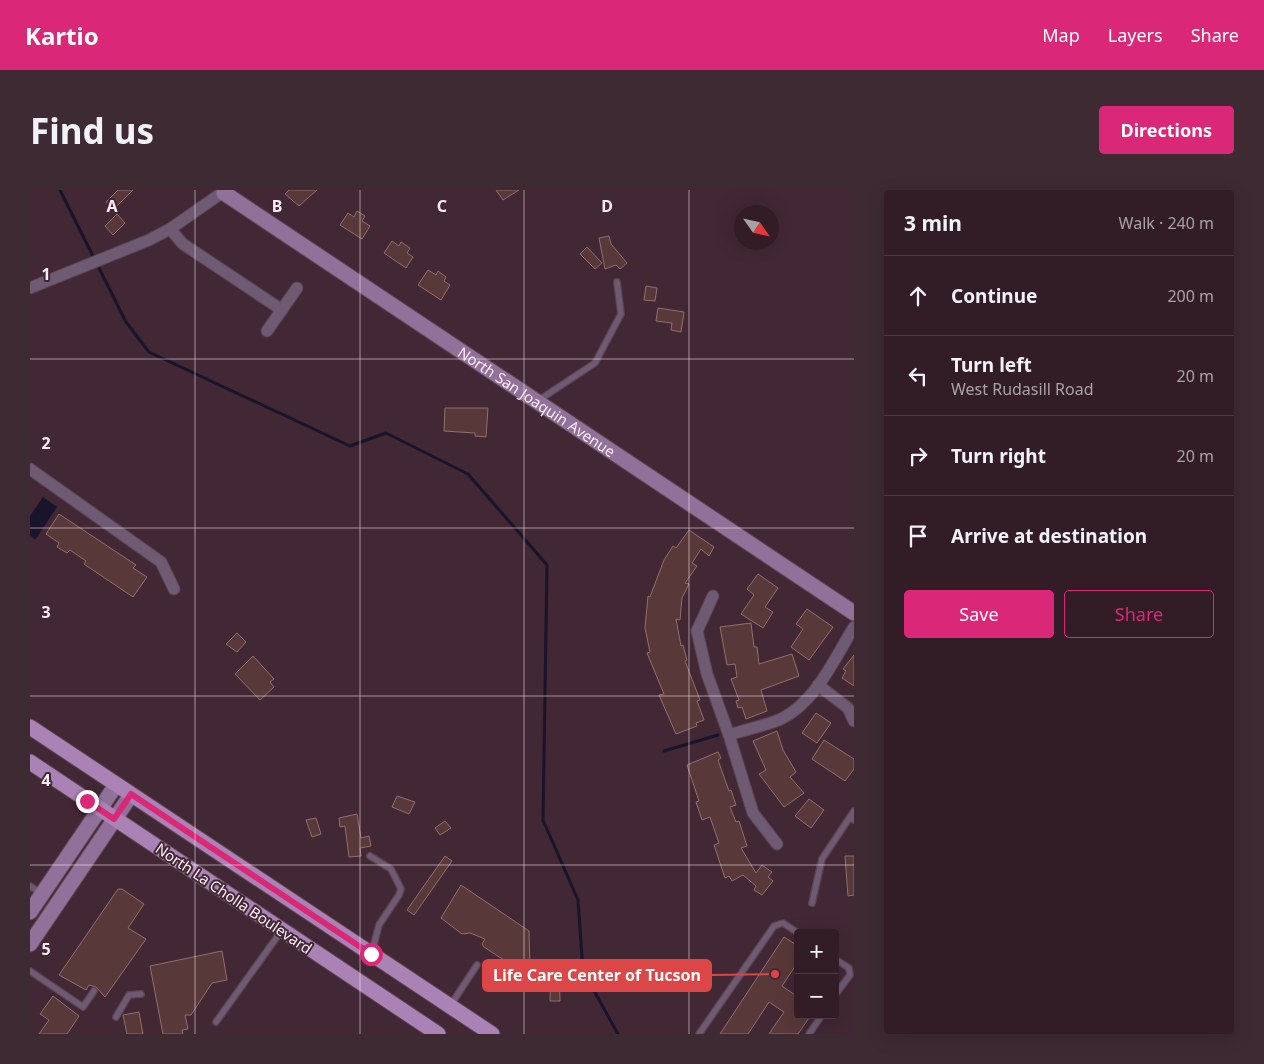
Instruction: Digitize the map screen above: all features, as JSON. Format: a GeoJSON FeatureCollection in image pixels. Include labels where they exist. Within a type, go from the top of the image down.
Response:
{"type":"FeatureCollection","features":[{"type":"Feature","properties":{"kind":"main road","name":"North La Cholla Boulevard"},"geometry":{"type":"LineString","coordinates":[[30,727],[492,1034]]}},
{"type":"Feature","properties":{"kind":"main road","name":"North La Cholla Boulevard"},"geometry":{"type":"LineString","coordinates":[[30,762],[438,1034]]}},
{"type":"Feature","properties":{"kind":"street"},"geometry":{"type":"LineString","coordinates":[[30,288],[149,240],[170,229],[223,191]]}},
{"type":"Feature","properties":{"kind":"street","name":"North San Joaquin Avenue"},"geometry":{"type":"LineString","coordinates":[[223,191],[854,613]]}},
{"type":"Feature","properties":{"kind":"street"},"geometry":{"type":"LineString","coordinates":[[170,229],[183,244],[282,310]]}},
{"type":"Feature","properties":{"kind":"street"},"geometry":{"type":"LineString","coordinates":[[267,331],[297,288]]}},
{"type":"Feature","properties":{"kind":"street"},"geometry":{"type":"LineString","coordinates":[[30,469],[161,562],[174,589]]}},
{"type":"Feature","properties":{"kind":"street"},"geometry":{"type":"LineString","coordinates":[[713,596],[697,631],[707,674],[729,734],[753,813],[777,844]]}},
{"type":"Feature","properties":{"kind":"street"},"geometry":{"type":"LineString","coordinates":[[729,734],[779,720],[796,710],[818,685],[854,627]]}},
{"type":"Feature","properties":{"kind":"street"},"geometry":{"type":"LineString","coordinates":[[818,685],[848,708],[854,721]]}},
{"type":"Feature","properties":{"kind":"street"},"geometry":{"type":"LineString","coordinates":[[30,912],[36,890],[100,809],[116,785]]}},
{"type":"Feature","properties":{"kind":"street"},"geometry":{"type":"LineString","coordinates":[[30,944],[131,794]]}},
{"type":"Feature","properties":{"kind":"lane"},"geometry":{"type":"LineString","coordinates":[[537,402],[595,363],[621,314],[617,282]]}},
{"type":"Feature","properties":{"kind":"lane"},"geometry":{"type":"LineString","coordinates":[[812,903],[822,859],[853,816]]}},
{"type":"Feature","properties":{"kind":"lane"},"geometry":{"type":"LineString","coordinates":[[370,856],[391,869],[401,889],[400,895],[379,925],[371,954]]}},
{"type":"Feature","properties":{"kind":"lane"},"geometry":{"type":"LineString","coordinates":[[699,1034],[774,926],[783,923],[794,930]]}},
{"type":"Feature","properties":{"kind":"lane"},"geometry":{"type":"LineString","coordinates":[[216,1022],[282,930]]}},
{"type":"Feature","properties":{"kind":"lane"},"geometry":{"type":"LineString","coordinates":[[839,962],[849,968],[850,975],[839,990]]}},
{"type":"Feature","properties":{"kind":"lane"},"geometry":{"type":"LineString","coordinates":[[450,1006],[477,965]]}},
{"type":"Feature","properties":{"kind":"lane"},"geometry":{"type":"LineString","coordinates":[[30,971],[84,1007],[94,991]]}},
{"type":"Feature","properties":{"kind":"lane"},"geometry":{"type":"LineString","coordinates":[[116,1017],[129,995],[141,994]]}},
{"type":"Feature","properties":{"kind":"lane"},"geometry":{"type":"LineString","coordinates":[[808,1034],[819,1019]]}},
{"type":"Feature","properties":{"kind":"shaded area"},"geometry":{"type":"Polygon","coordinates":[[[43,497],[57,507],[35,540],[30,535],[30,516],[43,497]]]}},
{"type":"Feature","properties":{"kind":"building"},"geometry":{"type":"Polygon","coordinates":[[[118,190],[133,190],[113,210],[106,202],[118,190]]]}},
{"type":"Feature","properties":{"kind":"building"},"geometry":{"type":"Polygon","coordinates":[[[289,190],[317,190],[299,206],[285,194],[289,190]]]}},
{"type":"Feature","properties":{"kind":"building"},"geometry":{"type":"Polygon","coordinates":[[[496,190],[519,190],[503,200],[496,190]]]}},
{"type":"Feature","properties":{"kind":"building"},"geometry":{"type":"Polygon","coordinates":[[[357,211],[365,216],[362,221],[370,226],[362,239],[340,225],[348,213],[354,217],[357,211]]]}},
{"type":"Feature","properties":{"kind":"building"},"geometry":{"type":"Polygon","coordinates":[[[117,214],[125,223],[113,235],[105,226],[117,214]]]}},
{"type":"Feature","properties":{"kind":"building"},"geometry":{"type":"Polygon","coordinates":[[[609,236],[611,244],[627,263],[620,269],[616,265],[605,269],[599,238],[609,236]]]}},
{"type":"Feature","properties":{"kind":"building"},"geometry":{"type":"Polygon","coordinates":[[[392,241],[399,246],[401,242],[410,248],[407,253],[413,257],[406,268],[384,253],[392,241]]]}},
{"type":"Feature","properties":{"kind":"building"},"geometry":{"type":"Polygon","coordinates":[[[587,247],[602,263],[595,269],[580,254],[587,247]]]}},
{"type":"Feature","properties":{"kind":"building"},"geometry":{"type":"Polygon","coordinates":[[[428,270],[436,275],[438,271],[446,277],[444,281],[450,285],[441,300],[418,285],[428,270]]]}},
{"type":"Feature","properties":{"kind":"building"},"geometry":{"type":"Polygon","coordinates":[[[646,286],[657,288],[655,301],[644,300],[646,286]]]}},
{"type":"Feature","properties":{"kind":"building"},"geometry":{"type":"Polygon","coordinates":[[[658,308],[684,312],[681,332],[671,330],[672,323],[656,321],[658,308]]]}},
{"type":"Feature","properties":{"kind":"building"},"geometry":{"type":"Polygon","coordinates":[[[445,408],[488,408],[486,437],[475,436],[475,433],[444,431],[445,408]]]}},
{"type":"Feature","properties":{"kind":"building"},"geometry":{"type":"Polygon","coordinates":[[[59,514],[136,565],[133,568],[147,577],[133,597],[84,564],[86,561],[70,550],[67,553],[57,547],[59,543],[46,534],[59,514]]]}},
{"type":"Feature","properties":{"kind":"building"},"geometry":{"type":"Polygon","coordinates":[[[689,530],[714,547],[709,556],[701,549],[692,563],[697,566],[685,583],[689,584],[682,598],[680,620],[676,619],[681,646],[683,645],[687,660],[685,661],[700,700],[697,701],[704,720],[696,723],[697,726],[676,734],[659,695],[664,694],[647,653],[650,652],[645,628],[648,596],[650,597],[664,560],[673,546],[676,548],[689,530]]]}},
{"type":"Feature","properties":{"kind":"building"},"geometry":{"type":"Polygon","coordinates":[[[758,574],[778,588],[765,607],[773,612],[763,628],[741,614],[754,595],[747,589],[758,574]]]}},
{"type":"Feature","properties":{"kind":"building"},"geometry":{"type":"Polygon","coordinates":[[[807,609],[833,627],[809,660],[791,647],[803,629],[796,624],[807,609]]]}},
{"type":"Feature","properties":{"kind":"building"},"geometry":{"type":"Polygon","coordinates":[[[751,623],[754,647],[757,647],[759,664],[792,654],[799,676],[761,690],[767,711],[746,719],[742,707],[738,708],[736,701],[739,700],[731,679],[737,677],[735,664],[727,665],[720,627],[751,623]]]}},
{"type":"Feature","properties":{"kind":"building"},"geometry":{"type":"Polygon","coordinates":[[[237,633],[246,642],[237,652],[226,644],[237,633]]]}},
{"type":"Feature","properties":{"kind":"building"},"geometry":{"type":"Polygon","coordinates":[[[854,655],[854,686],[842,678],[846,671],[843,669],[854,655]]]}},
{"type":"Feature","properties":{"kind":"building"},"geometry":{"type":"Polygon","coordinates":[[[253,656],[274,679],[270,682],[274,687],[260,700],[235,674],[253,656]]]}},
{"type":"Feature","properties":{"kind":"building"},"geometry":{"type":"Polygon","coordinates":[[[816,713],[831,723],[817,743],[802,733],[816,713]]]}},
{"type":"Feature","properties":{"kind":"building"},"geometry":{"type":"Polygon","coordinates":[[[777,731],[783,750],[796,772],[790,777],[804,793],[784,807],[759,774],[766,770],[753,741],[777,731]]]}},
{"type":"Feature","properties":{"kind":"building"},"geometry":{"type":"Polygon","coordinates":[[[824,740],[854,759],[854,769],[845,781],[812,759],[824,740]]]}},
{"type":"Feature","properties":{"kind":"building"},"geometry":{"type":"Polygon","coordinates":[[[718,752],[721,758],[718,760],[736,805],[730,807],[736,822],[739,821],[747,846],[741,848],[756,873],[762,865],[772,872],[768,877],[773,881],[762,895],[754,890],[756,886],[743,875],[732,881],[729,876],[725,878],[714,845],[719,843],[710,817],[702,820],[696,802],[699,801],[687,765],[718,752]]]}},
{"type":"Feature","properties":{"kind":"building"},"geometry":{"type":"Polygon","coordinates":[[[397,796],[415,802],[409,814],[392,807],[397,796]]]}},
{"type":"Feature","properties":{"kind":"building"},"geometry":{"type":"Polygon","coordinates":[[[809,799],[824,810],[811,828],[795,816],[809,799]]]}},
{"type":"Feature","properties":{"kind":"building"},"geometry":{"type":"Polygon","coordinates":[[[357,814],[361,838],[369,836],[371,846],[360,848],[361,856],[349,857],[345,826],[340,827],[339,818],[357,814]]]}},
{"type":"Feature","properties":{"kind":"building"},"geometry":{"type":"Polygon","coordinates":[[[316,818],[321,834],[312,837],[306,820],[316,818]]]}},
{"type":"Feature","properties":{"kind":"building"},"geometry":{"type":"Polygon","coordinates":[[[445,821],[451,828],[440,835],[435,828],[445,821]]]}},
{"type":"Feature","properties":{"kind":"building"},"geometry":{"type":"Polygon","coordinates":[[[445,856],[452,861],[414,915],[407,910],[445,856]]]}},
{"type":"Feature","properties":{"kind":"building"},"geometry":{"type":"Polygon","coordinates":[[[845,856],[854,856],[854,895],[848,896],[845,856]]]}},
{"type":"Feature","properties":{"kind":"building"},"geometry":{"type":"Polygon","coordinates":[[[461,885],[529,931],[530,968],[525,974],[484,947],[482,944],[485,939],[470,933],[462,934],[441,918],[461,885]]]}},
{"type":"Feature","properties":{"kind":"building"},"geometry":{"type":"Polygon","coordinates":[[[118,889],[122,889],[144,904],[128,928],[146,939],[105,997],[96,987],[89,985],[86,990],[59,975],[118,889]]]}},
{"type":"Feature","properties":{"kind":"building"},"geometry":{"type":"Polygon","coordinates":[[[784,937],[794,943],[794,968],[782,986],[794,994],[794,1019],[808,1019],[798,1034],[769,1034],[784,1012],[769,1002],[748,1034],[720,1034],[784,937]]]}},
{"type":"Feature","properties":{"kind":"building"},"geometry":{"type":"Polygon","coordinates":[[[222,951],[227,980],[212,983],[191,1015],[185,1015],[188,1029],[182,1030],[183,1034],[163,1034],[150,966],[222,951]]]}},
{"type":"Feature","properties":{"kind":"building"},"geometry":{"type":"Polygon","coordinates":[[[559,961],[560,1001],[550,1001],[551,962],[559,961]]]}},
{"type":"Feature","properties":{"kind":"building"},"geometry":{"type":"Polygon","coordinates":[[[53,996],[79,1016],[67,1034],[39,1034],[49,1020],[40,1014],[53,996]]]}},
{"type":"Feature","properties":{"kind":"building"},"geometry":{"type":"Polygon","coordinates":[[[139,1012],[143,1034],[127,1034],[123,1015],[139,1012]]]}},
{"type":"Feature","properties":{"kind":"waterway"},"geometry":{"type":"LineString","coordinates":[[60,190],[126,322],[149,352],[350,446],[386,433],[468,474],[547,565],[543,820],[578,900],[583,971],[618,1034]]}},
{"type":"Feature","properties":{"kind":"waterway"},"geometry":{"type":"LineString","coordinates":[[664,751],[718,735]]}},
{"type":"Feature","properties":{"kind":"place","name":"Life Care Center of Tucson"},"geometry":{"type":"Point","coordinates":[775,974]}},
{"type":"Feature","properties":{"kind":"route"},"geometry":{"type":"LineString","coordinates":[[87,801],[114,819],[131,794],[371,954]]}}]}
